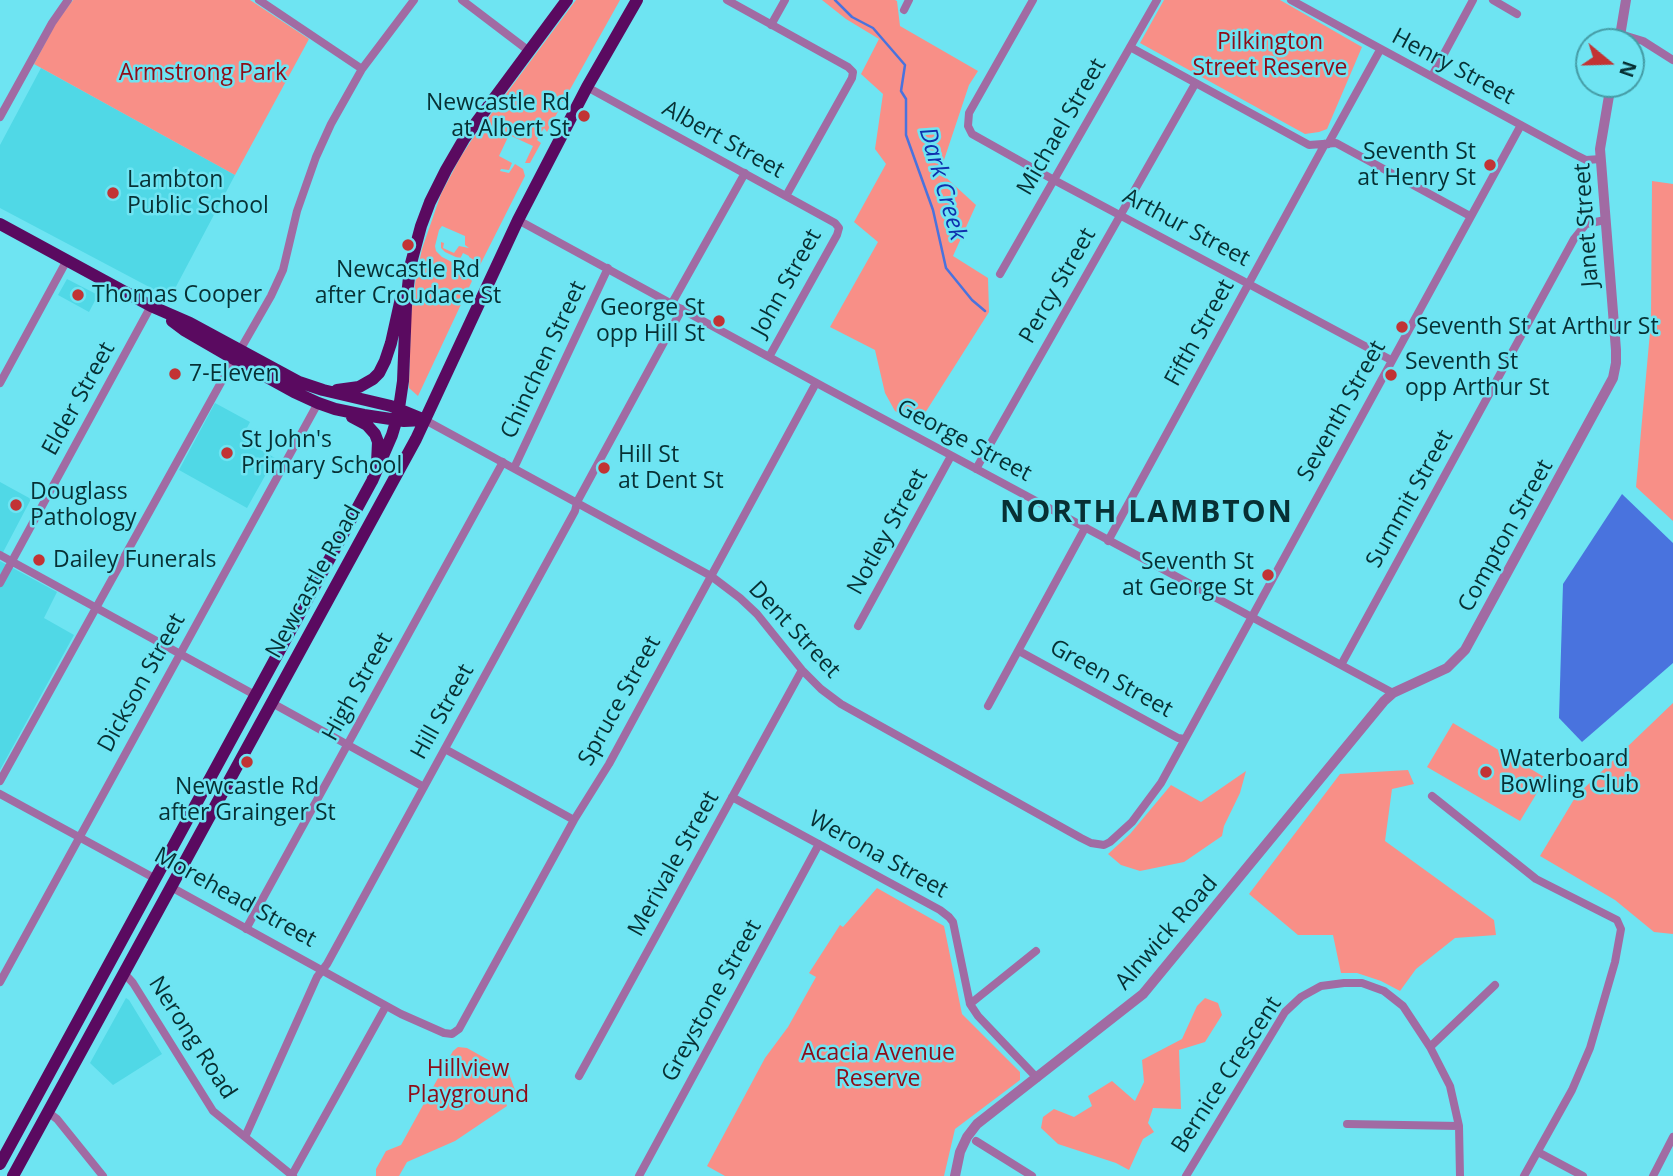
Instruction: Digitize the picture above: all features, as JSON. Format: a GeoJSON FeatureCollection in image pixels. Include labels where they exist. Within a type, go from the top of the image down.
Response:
{"type":"FeatureCollection","features":[{"type":"Feature","properties":{"kind":"highway","name":"Newcastle Road"},"geometry":{"type":"LineString","coordinates":[[0,1164],[377,470],[398,414],[403,381],[410,267],[430,202],[450,162],[476,122],[567,0]]}},
{"type":"Feature","properties":{"kind":"highway","name":"Newcastle Road"},"geometry":{"type":"LineString","coordinates":[[13,1176],[425,420],[518,220],[587,87],[637,0]]}},
{"type":"Feature","properties":{"kind":"highway"},"geometry":{"type":"LineString","coordinates":[[0,224],[152,306],[190,323],[294,392],[365,424],[375,434],[378,442],[377,470]]}},
{"type":"Feature","properties":{"kind":"highway"},"geometry":{"type":"LineString","coordinates":[[312,387],[335,390],[352,388],[366,384],[379,373],[391,343],[410,267]]}},
{"type":"Feature","properties":{"kind":"highway"},"geometry":{"type":"LineString","coordinates":[[237,355],[312,387],[425,420]]}},
{"type":"Feature","properties":{"kind":"highway"},"geometry":{"type":"LineString","coordinates":[[335,409],[398,414]]}},
{"type":"Feature","properties":{"kind":"highway","name":"Morehead Street"},"geometry":{"type":"LineString","coordinates":[[156,879],[171,887]]}},
{"type":"Feature","properties":{"kind":"highway"},"geometry":{"type":"LineString","coordinates":[[109,962],[124,973]]}},
{"type":"Feature","properties":{"kind":"street"},"geometry":{"type":"LineString","coordinates":[[0,117],[52,23],[68,0]]}},
{"type":"Feature","properties":{"kind":"street"},"geometry":{"type":"LineString","coordinates":[[259,0],[270,3],[362,69]]}},
{"type":"Feature","properties":{"kind":"street"},"geometry":{"type":"LineString","coordinates":[[0,781],[277,284],[297,211],[316,157],[338,111],[362,69],[414,0]]}},
{"type":"Feature","properties":{"kind":"street"},"geometry":{"type":"LineString","coordinates":[[462,0],[529,51]]}},
{"type":"Feature","properties":{"kind":"street"},"geometry":{"type":"LineString","coordinates":[[727,0],[849,67],[853,72],[786,196]]}},
{"type":"Feature","properties":{"kind":"street"},"geometry":{"type":"LineString","coordinates":[[771,25],[785,0]]}},
{"type":"Feature","properties":{"kind":"street"},"geometry":{"type":"LineString","coordinates":[[904,10],[909,0]]}},
{"type":"Feature","properties":{"kind":"street","name":"Arthur Street"},"geometry":{"type":"LineString","coordinates":[[1033,0],[969,113],[968,125],[972,134],[1391,360]]}},
{"type":"Feature","properties":{"kind":"street","name":"Michael Street"},"geometry":{"type":"LineString","coordinates":[[1000,274],[1157,0]]}},
{"type":"Feature","properties":{"kind":"street","name":"Henry Street"},"geometry":{"type":"LineString","coordinates":[[1291,0],[1581,158],[1601,159]]}},
{"type":"Feature","properties":{"kind":"street"},"geometry":{"type":"LineString","coordinates":[[1432,76],[1473,0]]}},
{"type":"Feature","properties":{"kind":"street"},"geometry":{"type":"LineString","coordinates":[[1493,0],[1517,14]]}},
{"type":"Feature","properties":{"kind":"street"},"geometry":{"type":"LineString","coordinates":[[1621,28],[1626,0]]}},
{"type":"Feature","properties":{"kind":"street"},"geometry":{"type":"LineString","coordinates":[[1645,42],[1673,60]]}},
{"type":"Feature","properties":{"kind":"street"},"geometry":{"type":"LineString","coordinates":[[1129,47],[1309,145],[1336,143],[1470,216]]}},
{"type":"Feature","properties":{"kind":"street","name":"Fifth Street"},"geometry":{"type":"LineString","coordinates":[[1108,541],[1380,50]]}},
{"type":"Feature","properties":{"kind":"street","name":"Percy Street"},"geometry":{"type":"LineString","coordinates":[[976,470],[1195,84]]}},
{"type":"Feature","properties":{"kind":"street","name":"Albert Street"},"geometry":{"type":"LineString","coordinates":[[587,87],[835,223],[839,228]]}},
{"type":"Feature","properties":{"kind":"street","name":"Janet Street"},"geometry":{"type":"LineString","coordinates":[[1609,98],[1601,159],[1616,363]]}},
{"type":"Feature","properties":{"kind":"street","name":"Seventh Street"},"geometry":{"type":"LineString","coordinates":[[1098,845],[1110,842],[1132,821],[1161,783],[1521,125]]}},
{"type":"Feature","properties":{"kind":"street"},"geometry":{"type":"LineString","coordinates":[[673,303],[745,173]]}},
{"type":"Feature","properties":{"kind":"street","name":"George Street"},"geometry":{"type":"LineString","coordinates":[[518,220],[976,470],[1393,693]]}},
{"type":"Feature","properties":{"kind":"street","name":"Summit Street"},"geometry":{"type":"LineString","coordinates":[[1342,665],[1574,239],[1586,224],[1605,220]]}},
{"type":"Feature","properties":{"kind":"street","name":"John Street"},"geometry":{"type":"LineString","coordinates":[[769,357],[839,228]]}},
{"type":"Feature","properties":{"kind":"street"},"geometry":{"type":"LineString","coordinates":[[0,383],[67,260]]}},
{"type":"Feature","properties":{"kind":"street","name":"Chinchen Street"},"geometry":{"type":"LineString","coordinates":[[514,468],[608,268]]}},
{"type":"Feature","properties":{"kind":"street","name":"Elder Street"},"geometry":{"type":"LineString","coordinates":[[0,583],[152,306]]}},
{"type":"Feature","properties":{"kind":"street","name":"Hill Street"},"geometry":{"type":"LineString","coordinates":[[245,1137],[317,977],[445,749],[682,309]]}},
{"type":"Feature","properties":{"kind":"street","name":"Compton Street"},"geometry":{"type":"LineString","coordinates":[[1393,693],[1447,668],[1465,650],[1607,393],[1614,378],[1616,363]]}},
{"type":"Feature","properties":{"kind":"street","name":"Spruce Street"},"geometry":{"type":"LineString","coordinates":[[452,1034],[459,1029],[574,820],[609,764],[816,383]]}},
{"type":"Feature","properties":{"kind":"street","name":"Dickson Street"},"geometry":{"type":"LineString","coordinates":[[0,982],[318,403]]}},
{"type":"Feature","properties":{"kind":"street","name":"Dent Street"},"geometry":{"type":"LineString","coordinates":[[425,420],[711,576],[757,614],[802,670],[834,700],[1098,845]]}},
{"type":"Feature","properties":{"kind":"street","name":"Notley Street"},"geometry":{"type":"LineString","coordinates":[[858,626],[951,456]]}},
{"type":"Feature","properties":{"kind":"street","name":"High Street"},"geometry":{"type":"LineString","coordinates":[[246,929],[503,462]]}},
{"type":"Feature","properties":{"kind":"street"},"geometry":{"type":"LineString","coordinates":[[988,706],[1085,528]]}},
{"type":"Feature","properties":{"kind":"street"},"geometry":{"type":"LineString","coordinates":[[0,555],[255,695]]}},
{"type":"Feature","properties":{"kind":"street","name":"Green Street"},"geometry":{"type":"LineString","coordinates":[[1019,651],[1178,738],[1185,739]]}},
{"type":"Feature","properties":{"kind":"street","name":"Merivale Street"},"geometry":{"type":"LineString","coordinates":[[579,1076],[802,670]]}},
{"type":"Feature","properties":{"kind":"street","name":"Alnwick Road"},"geometry":{"type":"LineString","coordinates":[[955,1176],[965,1140],[977,1124],[1143,994],[1393,693]]}},
{"type":"Feature","properties":{"kind":"street"},"geometry":{"type":"LineString","coordinates":[[272,703],[424,787]]}},
{"type":"Feature","properties":{"kind":"street"},"geometry":{"type":"LineString","coordinates":[[445,749],[574,820]]}},
{"type":"Feature","properties":{"kind":"street","name":"Morehead Street"},"geometry":{"type":"LineString","coordinates":[[0,794],[156,879]]}},
{"type":"Feature","properties":{"kind":"street"},"geometry":{"type":"LineString","coordinates":[[1432,796],[1536,879],[1613,917],[1621,929],[1615,962],[1590,1048],[1572,1090],[1524,1176]]}},
{"type":"Feature","properties":{"kind":"street","name":"Werona Street"},"geometry":{"type":"LineString","coordinates":[[732,797],[950,917],[970,1004],[978,1016],[1037,1077]]}},
{"type":"Feature","properties":{"kind":"street","name":"Greystone Street"},"geometry":{"type":"LineString","coordinates":[[639,1176],[819,844]]}},
{"type":"Feature","properties":{"kind":"street","name":"Morehead Street"},"geometry":{"type":"LineString","coordinates":[[171,887],[386,1006],[444,1033],[452,1034]]}},
{"type":"Feature","properties":{"kind":"street"},"geometry":{"type":"LineString","coordinates":[[970,1004],[1036,951]]}},
{"type":"Feature","properties":{"kind":"street","name":"Nerong Road"},"geometry":{"type":"LineString","coordinates":[[124,973],[133,983],[213,1111],[293,1176]]}},
{"type":"Feature","properties":{"kind":"street","name":"Bernice Crescent"},"geometry":{"type":"LineString","coordinates":[[1186,1176],[1285,1012],[1301,997],[1321,986],[1344,983],[1362,983],[1384,991],[1403,1006],[1430,1047],[1450,1086],[1459,1126],[1460,1176]]}},
{"type":"Feature","properties":{"kind":"street"},"geometry":{"type":"LineString","coordinates":[[1430,1047],[1496,985]]}},
{"type":"Feature","properties":{"kind":"street"},"geometry":{"type":"LineString","coordinates":[[293,1176],[386,1006]]}},
{"type":"Feature","properties":{"kind":"street"},"geometry":{"type":"LineString","coordinates":[[49,1113],[57,1119],[103,1176]]}},
{"type":"Feature","properties":{"kind":"street"},"geometry":{"type":"LineString","coordinates":[[1347,1124],[1459,1126]]}},
{"type":"Feature","properties":{"kind":"street"},"geometry":{"type":"LineString","coordinates":[[1653,1176],[1673,1137]]}},
{"type":"Feature","properties":{"kind":"street"},"geometry":{"type":"LineString","coordinates":[[976,1141],[1032,1176]]}},
{"type":"Feature","properties":{"kind":"street"},"geometry":{"type":"LineString","coordinates":[[1538,1152],[1583,1176]]}},
{"type":"Feature","properties":{"kind":"shaded area","name":"Lambton Public School"},"geometry":{"type":"Polygon","coordinates":[[[41,68],[235,175],[170,298],[0,208],[0,145],[41,68]]]}},
{"type":"Feature","properties":{"kind":"shaded area","name":"Thomas Cooper"},"geometry":{"type":"Polygon","coordinates":[[[67,279],[98,295],[89,312],[58,295],[67,279]]]}},
{"type":"Feature","properties":{"kind":"shaded area","name":"St John's Primary School"},"geometry":{"type":"Polygon","coordinates":[[[215,403],[250,422],[241,439],[275,458],[247,508],[179,470],[215,403]]]}},
{"type":"Feature","properties":{"kind":"shaded area"},"geometry":{"type":"Polygon","coordinates":[[[0,482],[31,499],[0,558],[0,482]]]}},
{"type":"Feature","properties":{"kind":"shaded area"},"geometry":{"type":"Polygon","coordinates":[[[0,561],[57,592],[44,618],[74,635],[0,770],[0,561]]]}},
{"type":"Feature","properties":{"kind":"shaded area"},"geometry":{"type":"Polygon","coordinates":[[[126,998],[162,1054],[113,1085],[90,1063],[126,998]]]}},
{"type":"Feature","properties":{"kind":"green space","name":"Armstrong Park"},"geometry":{"type":"Polygon","coordinates":[[[73,0],[250,0],[309,39],[235,175],[34,64],[56,23],[73,0]]]}},
{"type":"Feature","properties":{"kind":"green space"},"geometry":{"type":"Polygon","coordinates":[[[576,0],[620,0],[561,102],[547,132],[544,128],[537,140],[541,143],[530,163],[525,163],[533,146],[509,135],[499,156],[512,163],[509,170],[500,171],[509,173],[515,164],[523,169],[525,176],[479,267],[472,266],[474,260],[463,253],[460,259],[441,248],[441,242],[444,243],[443,248],[454,253],[459,246],[469,248],[465,245],[465,236],[442,226],[439,230],[436,251],[460,266],[472,281],[418,396],[409,388],[411,315],[422,249],[441,194],[471,141],[576,0]]]}},
{"type":"Feature","properties":{"kind":"green space"},"geometry":{"type":"Polygon","coordinates":[[[822,0],[895,0],[900,26],[978,71],[969,85],[940,172],[976,205],[953,256],[988,278],[989,312],[918,424],[895,411],[885,393],[875,350],[830,327],[878,242],[854,222],[886,164],[875,149],[883,94],[861,74],[879,39],[846,19],[822,0]]]}},
{"type":"Feature","properties":{"kind":"green space","name":"Pilkington Street Reserve"},"geometry":{"type":"Polygon","coordinates":[[[1164,0],[1280,0],[1362,47],[1327,129],[1305,134],[1140,43],[1164,0]]]}},
{"type":"Feature","properties":{"kind":"green space"},"geometry":{"type":"Polygon","coordinates":[[[1652,181],[1673,184],[1673,521],[1636,487],[1651,321],[1652,181]]]}},
{"type":"Feature","properties":{"kind":"green space"},"geometry":{"type":"Polygon","coordinates":[[[1673,703],[1673,934],[1654,932],[1615,900],[1540,856],[1576,796],[1673,703]]]}},
{"type":"Feature","properties":{"kind":"green space","name":"Waterboard Bowling Club"},"geometry":{"type":"Polygon","coordinates":[[[1453,723],[1546,778],[1520,821],[1427,767],[1453,723]]]}},
{"type":"Feature","properties":{"kind":"green space"},"geometry":{"type":"Polygon","coordinates":[[[1408,770],[1414,784],[1392,789],[1385,841],[1494,920],[1496,935],[1455,938],[1416,969],[1400,991],[1357,973],[1341,973],[1333,935],[1298,935],[1249,894],[1340,774],[1408,770]]]}},
{"type":"Feature","properties":{"kind":"green space"},"geometry":{"type":"Polygon","coordinates":[[[1246,771],[1222,836],[1184,862],[1140,871],[1121,865],[1108,854],[1130,834],[1171,785],[1201,802],[1246,771]]]}},
{"type":"Feature","properties":{"kind":"green space","name":"Acacia Avenue Reserve"},"geometry":{"type":"Polygon","coordinates":[[[877,888],[944,926],[962,1014],[1020,1072],[1020,1080],[955,1129],[944,1176],[725,1176],[707,1166],[765,1058],[788,1027],[816,977],[809,973],[840,925],[843,927],[877,888]]]}},
{"type":"Feature","properties":{"kind":"green space"},"geometry":{"type":"Polygon","coordinates":[[[1205,998],[1218,1003],[1222,1015],[1205,1042],[1179,1050],[1181,1109],[1153,1108],[1148,1123],[1154,1132],[1143,1139],[1129,1170],[1116,1163],[1058,1144],[1041,1128],[1043,1117],[1054,1109],[1074,1117],[1092,1106],[1088,1096],[1112,1081],[1135,1101],[1144,1082],[1142,1060],[1182,1039],[1197,1006],[1205,998]]]}},
{"type":"Feature","properties":{"kind":"green space","name":"Hillview Playground"},"geometry":{"type":"Polygon","coordinates":[[[458,1047],[467,1048],[508,1071],[515,1090],[503,1095],[507,1106],[455,1141],[407,1162],[399,1176],[376,1176],[376,1169],[386,1151],[401,1145],[453,1051],[458,1047]]]}},
{"type":"Feature","properties":{"kind":"water"},"geometry":{"type":"Polygon","coordinates":[[[1622,494],[1673,543],[1673,663],[1582,742],[1559,718],[1563,584],[1622,494]]]}},
{"type":"Feature","properties":{"kind":"waterway","name":"Dark Creek"},"geometry":{"type":"LineString","coordinates":[[835,0],[852,17],[873,28],[905,65],[901,91],[906,99],[906,135],[933,210],[946,268],[972,300],[985,311]]}},
{"type":"Feature","properties":{"kind":"place","name":"Newcastle Rd at Albert St"},"geometry":{"type":"Point","coordinates":[584,116]}},
{"type":"Feature","properties":{"kind":"place","name":"Seventh St at Henry St"},"geometry":{"type":"Point","coordinates":[1490,165]}},
{"type":"Feature","properties":{"kind":"place","name":"Lambton Public School"},"geometry":{"type":"Point","coordinates":[113,193]}},
{"type":"Feature","properties":{"kind":"place","name":"Newcastle Rd after Croudace St"},"geometry":{"type":"Point","coordinates":[408,245]}},
{"type":"Feature","properties":{"kind":"place","name":"Thomas Cooper"},"geometry":{"type":"Point","coordinates":[78,295]}},
{"type":"Feature","properties":{"kind":"place","name":"George St opp Hill St"},"geometry":{"type":"Point","coordinates":[719,321]}},
{"type":"Feature","properties":{"kind":"place","name":"Seventh St at Arthur St"},"geometry":{"type":"Point","coordinates":[1402,327]}},
{"type":"Feature","properties":{"kind":"place","name":"7-Eleven"},"geometry":{"type":"Point","coordinates":[175,374]}},
{"type":"Feature","properties":{"kind":"place","name":"Seventh St opp Arthur St"},"geometry":{"type":"Point","coordinates":[1391,375]}},
{"type":"Feature","properties":{"kind":"place","name":"St John's Primary School"},"geometry":{"type":"Point","coordinates":[227,453]}},
{"type":"Feature","properties":{"kind":"place","name":"Hill St at Dent St"},"geometry":{"type":"Point","coordinates":[604,468]}},
{"type":"Feature","properties":{"kind":"place","name":"Douglass Pathology"},"geometry":{"type":"Point","coordinates":[16,505]}},
{"type":"Feature","properties":{"kind":"place","name":"Dailey Funerals"},"geometry":{"type":"Point","coordinates":[39,560]}},
{"type":"Feature","properties":{"kind":"place","name":"Seventh St at George St"},"geometry":{"type":"Point","coordinates":[1268,575]}},
{"type":"Feature","properties":{"kind":"place","name":"Newcastle Rd after Grainger St"},"geometry":{"type":"Point","coordinates":[247,762]}},
{"type":"Feature","properties":{"kind":"place","name":"Waterboard Bowling Club"},"geometry":{"type":"Point","coordinates":[1486,772]}},
{"type":"Feature","properties":{"kind":"district","name":"NORTH LAMBTON"},"geometry":{"type":"Point","coordinates":[1147,513]}}]}
